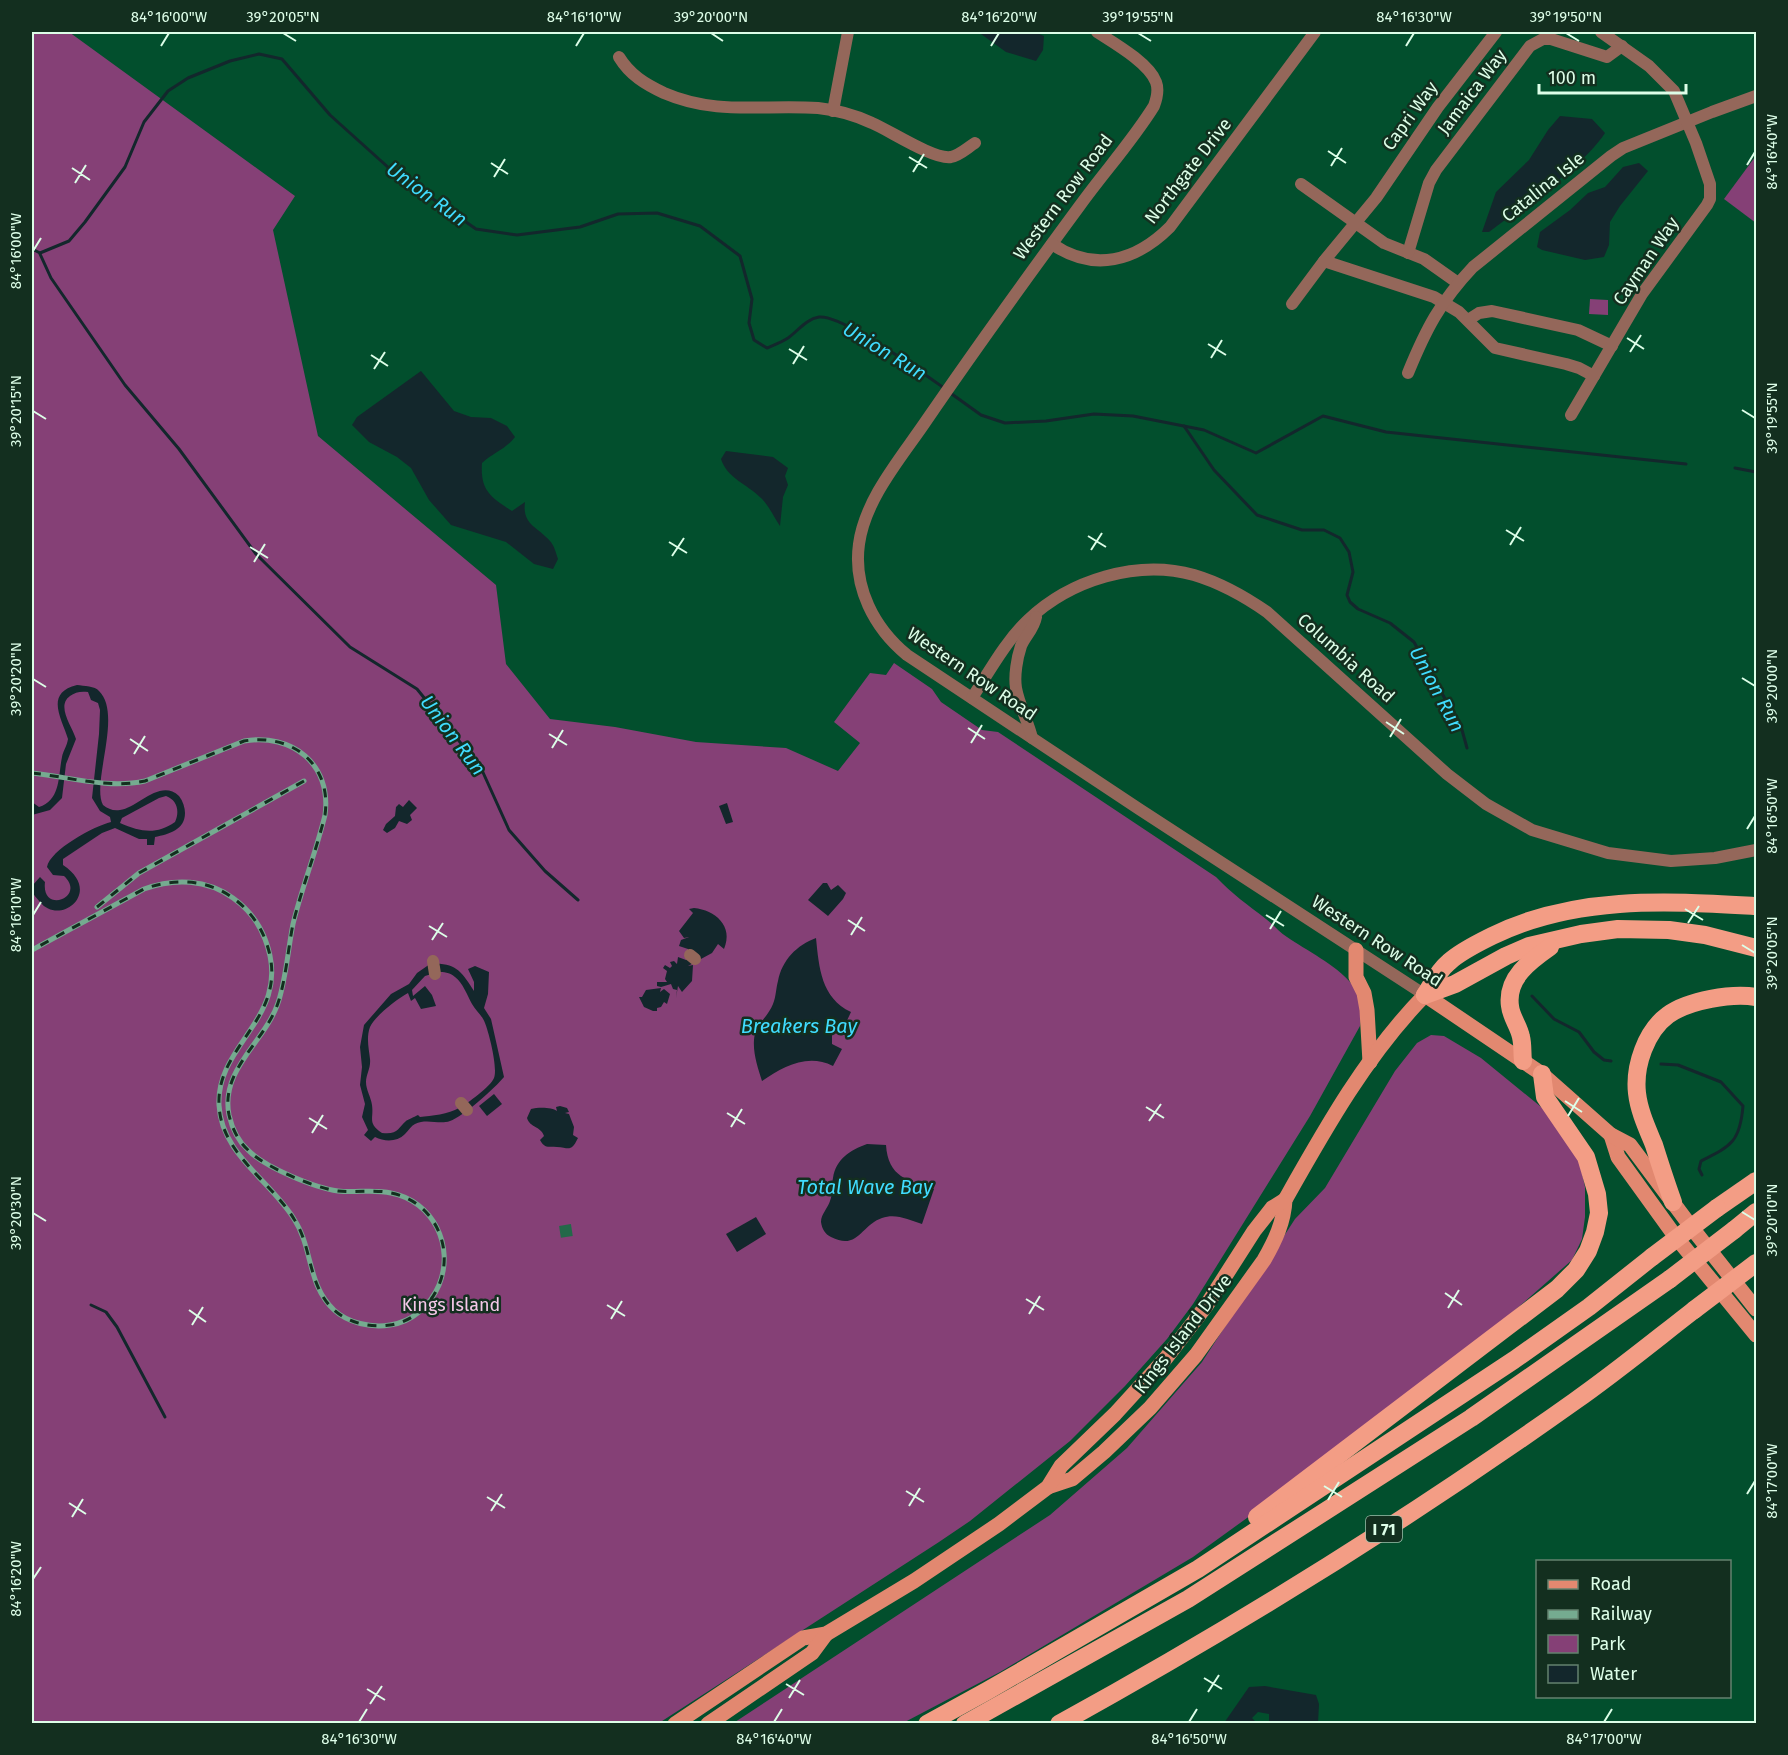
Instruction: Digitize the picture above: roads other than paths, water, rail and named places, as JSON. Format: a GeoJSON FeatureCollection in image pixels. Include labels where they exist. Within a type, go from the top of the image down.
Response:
{"type":"FeatureCollection","features":[{"type":"Feature","properties":{"kind":"highway"},"geometry":{"type":"LineString","coordinates":[[1425,995],[1437,975],[1449,962],[1468,949],[1503,931],[1558,913],[1604,905],[1665,901],[1756,906]]}},
{"type":"Feature","properties":{"kind":"highway"},"geometry":{"type":"LineString","coordinates":[[1425,995],[1455,984],[1529,946],[1590,933],[1647,929],[1705,935],[1756,948]]}},
{"type":"Feature","properties":{"kind":"highway"},"geometry":{"type":"LineString","coordinates":[[1523,1061],[1521,1036],[1510,1006],[1510,994],[1514,980],[1531,959],[1558,940]]}},
{"type":"Feature","properties":{"kind":"highway"},"geometry":{"type":"LineString","coordinates":[[1673,1202],[1638,1100],[1637,1075],[1642,1054],[1657,1026],[1668,1015],[1683,1006],[1719,997],[1745,995],[1756,997]]}},
{"type":"Feature","properties":{"kind":"highway"},"geometry":{"type":"LineString","coordinates":[[1198,1569],[1222,1544],[1557,1289],[1576,1270],[1588,1251],[1595,1232],[1599,1213],[1597,1194],[1586,1157],[1545,1097],[1542,1074]]}},
{"type":"Feature","properties":{"kind":"highway"},"geometry":{"type":"LineString","coordinates":[[927,1724],[1198,1569],[1514,1360],[1589,1307],[1756,1180]]}},
{"type":"Feature","properties":{"kind":"highway","name":"I 71"},"geometry":{"type":"LineString","coordinates":[[965,1724],[1188,1599],[1471,1418],[1670,1279],[1756,1212]]}},
{"type":"Feature","properties":{"kind":"highway","name":"I 71"},"geometry":{"type":"LineString","coordinates":[[1059,1724],[1207,1640],[1400,1519],[1576,1400],[1756,1263]]}},
{"type":"Feature","properties":{"kind":"main road"},"geometry":{"type":"LineString","coordinates":[[1356,950],[1356,977],[1362,986],[1367,1010],[1370,1062]]}},
{"type":"Feature","properties":{"kind":"main road","name":"Western Row Road"},"geometry":{"type":"LineString","coordinates":[[1425,995],[1542,1074],[1611,1135],[1630,1145],[1756,1309]]}},
{"type":"Feature","properties":{"kind":"main road","name":"Kings Island Drive"},"geometry":{"type":"LineString","coordinates":[[1048,1487],[1061,1466],[1115,1414],[1166,1358],[1206,1306],[1260,1223],[1272,1208],[1285,1200],[1370,1062],[1401,1021],[1425,995]]}},
{"type":"Feature","properties":{"kind":"main road","name":"Western Row Road"},"geometry":{"type":"LineString","coordinates":[[1611,1135],[1618,1157],[1662,1219],[1756,1335]]}},
{"type":"Feature","properties":{"kind":"main road","name":"Kings Island Drive"},"geometry":{"type":"LineString","coordinates":[[675,1724],[803,1638],[826,1634],[914,1581],[999,1524],[1048,1487],[1072,1479],[1104,1452],[1150,1408],[1196,1355],[1241,1293],[1274,1243],[1284,1214],[1285,1200]]}},
{"type":"Feature","properties":{"kind":"main road","name":"Kings Island Drive"},"geometry":{"type":"LineString","coordinates":[[708,1724],[812,1653],[826,1634]]}},
{"type":"Feature","properties":{"kind":"street"},"geometry":{"type":"LineString","coordinates":[[833,111],[848,32]]}},
{"type":"Feature","properties":{"kind":"street","name":"Western Row Road"},"geometry":{"type":"LineString","coordinates":[[1097,32],[1147,69],[1157,83],[1157,98],[1149,113],[1052,244],[914,438],[868,512],[859,545],[859,580],[864,598],[892,643],[1032,738],[1425,995]]}},
{"type":"Feature","properties":{"kind":"street","name":"Northgate Drive"},"geometry":{"type":"LineString","coordinates":[[1052,244],[1079,258],[1097,261],[1136,253],[1155,242],[1170,227],[1315,32]]}},
{"type":"Feature","properties":{"kind":"street","name":"Capri Way"},"geometry":{"type":"LineString","coordinates":[[1292,304],[1354,222],[1376,198],[1438,106],[1496,32]]}},
{"type":"Feature","properties":{"kind":"street"},"geometry":{"type":"LineString","coordinates":[[1601,32],[1670,85],[1687,122]]}},
{"type":"Feature","properties":{"kind":"street","name":"Jamaica Way"},"geometry":{"type":"LineString","coordinates":[[1408,253],[1429,183],[1436,170],[1530,46],[1543,39],[1551,39],[1607,57],[1622,46]]}},
{"type":"Feature","properties":{"kind":"street"},"geometry":{"type":"LineString","coordinates":[[619,57],[637,79],[676,99],[697,105],[734,109],[799,107],[833,111],[870,122],[942,157],[956,155],[975,143]]}},
{"type":"Feature","properties":{"kind":"street","name":"Catalina Isle"},"geometry":{"type":"LineString","coordinates":[[1408,373],[1425,332],[1458,283],[1480,261],[1611,156],[1644,138],[1756,96]]}},
{"type":"Feature","properties":{"kind":"street","name":"Cayman Way"},"geometry":{"type":"LineString","coordinates":[[1571,415],[1658,270],[1710,198],[1710,184],[1706,170],[1687,122]]}},
{"type":"Feature","properties":{"kind":"street"},"geometry":{"type":"LineString","coordinates":[[1301,184],[1384,243],[1437,266],[1458,283]]}},
{"type":"Feature","properties":{"kind":"street"},"geometry":{"type":"LineString","coordinates":[[1324,261],[1444,302],[1468,321],[1495,348],[1566,364],[1594,376]]}},
{"type":"Feature","properties":{"kind":"street"},"geometry":{"type":"LineString","coordinates":[[1468,321],[1479,313],[1492,311],[1578,330],[1612,346]]}},
{"type":"Feature","properties":{"kind":"street","name":"Columbia Road"},"geometry":{"type":"LineString","coordinates":[[972,698],[1014,636],[1037,613],[1056,599],[1083,584],[1117,574],[1160,570],[1192,574],[1241,594],[1268,612],[1447,774],[1486,804],[1532,830],[1608,853],[1671,861],[1714,858],[1756,850]]}},
{"type":"Feature","properties":{"kind":"street"},"geometry":{"type":"LineString","coordinates":[[1032,738],[1016,688],[1019,652],[1035,625],[1037,613]]}},
{"type":"Feature","properties":{"kind":"street"},"geometry":{"type":"LineString","coordinates":[[433,961],[435,974]]}},
{"type":"Feature","properties":{"kind":"water"},"geometry":{"type":"Polygon","coordinates":[[[981,32],[1035,32],[1044,36],[1043,50],[1036,61],[1006,52],[981,32]]]}},
{"type":"Feature","properties":{"kind":"water"},"geometry":{"type":"Polygon","coordinates":[[[1560,116],[1592,119],[1605,133],[1582,160],[1551,186],[1489,232],[1482,232],[1496,192],[1529,160],[1560,116]]]}},
{"type":"Feature","properties":{"kind":"water"},"geometry":{"type":"Polygon","coordinates":[[[1639,163],[1648,171],[1610,222],[1609,245],[1604,257],[1585,260],[1537,247],[1540,232],[1570,210],[1588,193],[1605,187],[1623,167],[1639,163]]]}},
{"type":"Feature","properties":{"kind":"water"},"geometry":{"type":"Polygon","coordinates":[[[421,371],[454,411],[471,417],[491,418],[507,426],[515,437],[508,445],[482,463],[483,480],[492,497],[512,511],[525,502],[528,520],[554,547],[558,559],[553,569],[534,564],[506,542],[451,525],[429,500],[411,468],[397,457],[369,442],[352,425],[357,417],[421,371]]]}},
{"type":"Feature","properties":{"kind":"water"},"geometry":{"type":"Polygon","coordinates":[[[726,451],[773,457],[788,468],[785,476],[788,485],[783,497],[780,526],[761,498],[724,466],[721,459],[726,451]]]}},
{"type":"Feature","properties":{"kind":"water"},"geometry":{"type":"Polygon","coordinates":[[[77,685],[92,687],[99,691],[106,702],[108,731],[100,795],[103,805],[120,810],[164,790],[172,791],[179,796],[184,804],[185,813],[182,824],[171,833],[155,837],[154,845],[147,845],[147,839],[139,839],[115,828],[102,833],[63,859],[63,865],[75,875],[80,886],[79,895],[74,903],[58,911],[48,909],[40,902],[33,893],[32,886],[40,877],[45,882],[46,892],[50,898],[55,900],[67,896],[70,884],[64,876],[53,875],[47,867],[50,860],[64,846],[94,828],[111,822],[110,817],[100,811],[92,798],[100,710],[98,703],[91,700],[88,692],[78,692],[72,695],[64,705],[76,739],[66,764],[62,798],[50,810],[32,815],[32,802],[39,807],[46,804],[55,793],[57,786],[68,739],[58,708],[58,700],[67,689],[77,685]],[[166,796],[159,798],[122,818],[120,823],[148,831],[168,826],[175,822],[177,814],[175,803],[166,796]]]}},
{"type":"Feature","properties":{"kind":"water"},"geometry":{"type":"Polygon","coordinates":[[[409,800],[417,808],[410,815],[412,820],[407,824],[399,821],[395,828],[387,833],[383,830],[395,816],[396,807],[399,804],[403,807],[409,800]]]}},
{"type":"Feature","properties":{"kind":"water"},"geometry":{"type":"Polygon","coordinates":[[[727,803],[733,822],[726,824],[719,806],[727,803]]]}},
{"type":"Feature","properties":{"kind":"water"},"geometry":{"type":"Polygon","coordinates":[[[823,883],[827,883],[831,890],[838,885],[846,893],[828,916],[808,900],[823,883]]]}},
{"type":"Feature","properties":{"kind":"water"},"geometry":{"type":"Polygon","coordinates":[[[689,909],[709,912],[721,921],[726,933],[726,941],[724,949],[718,944],[712,953],[688,966],[693,965],[692,981],[682,992],[678,986],[676,998],[677,990],[673,989],[671,984],[661,987],[657,986],[657,982],[667,982],[665,979],[667,971],[663,968],[665,965],[670,968],[672,966],[670,962],[674,961],[677,964],[678,957],[686,960],[691,954],[688,949],[679,946],[681,940],[689,937],[684,938],[679,931],[693,913],[689,909]]]}},
{"type":"Feature","properties":{"kind":"water","name":"Breakers Bay"},"geometry":{"type":"Polygon","coordinates":[[[816,938],[823,981],[833,999],[851,1012],[843,1029],[835,1025],[832,1027],[832,1044],[842,1049],[833,1066],[823,1062],[805,1061],[778,1071],[762,1081],[754,1050],[755,1035],[773,1004],[783,966],[791,954],[816,938]]]}},
{"type":"Feature","properties":{"kind":"water"},"geometry":{"type":"Polygon","coordinates":[[[430,964],[446,965],[462,974],[474,991],[474,982],[468,969],[475,966],[489,972],[488,994],[484,1008],[491,1019],[504,1077],[479,1101],[450,1121],[419,1122],[398,1139],[383,1140],[375,1137],[371,1141],[364,1135],[368,1130],[362,1117],[365,1104],[360,1085],[362,1067],[360,1047],[364,1025],[391,994],[409,984],[417,973],[430,964]],[[438,972],[425,976],[412,990],[413,996],[425,986],[436,1006],[421,1009],[415,998],[411,1001],[408,993],[387,1008],[370,1027],[368,1039],[370,1062],[366,1085],[372,1105],[372,1121],[377,1130],[382,1133],[395,1132],[418,1115],[420,1117],[429,1116],[455,1110],[488,1086],[494,1078],[495,1067],[484,1020],[458,980],[451,974],[438,972]]]}},
{"type":"Feature","properties":{"kind":"water"},"geometry":{"type":"Polygon","coordinates":[[[661,988],[660,992],[664,989],[670,994],[667,1004],[664,1002],[661,1007],[657,1008],[657,1011],[644,1007],[639,997],[642,997],[646,990],[661,988]]]}},
{"type":"Feature","properties":{"kind":"water"},"geometry":{"type":"Polygon","coordinates":[[[494,1094],[502,1104],[487,1116],[479,1106],[494,1094]]]}},
{"type":"Feature","properties":{"kind":"water"},"geometry":{"type":"Polygon","coordinates":[[[556,1107],[567,1108],[569,1112],[565,1113],[569,1114],[574,1127],[573,1135],[578,1138],[570,1148],[544,1145],[540,1140],[544,1136],[543,1133],[530,1124],[527,1118],[531,1109],[545,1108],[557,1111],[556,1107]]]}},
{"type":"Feature","properties":{"kind":"water","name":"Total Wave Bay"},"geometry":{"type":"Polygon","coordinates":[[[867,1144],[886,1145],[895,1171],[908,1180],[934,1189],[922,1224],[892,1216],[875,1221],[853,1239],[847,1241],[831,1237],[823,1229],[821,1222],[831,1198],[835,1171],[845,1156],[867,1144]]]}},
{"type":"Feature","properties":{"kind":"water"},"geometry":{"type":"Polygon","coordinates":[[[756,1217],[766,1234],[737,1252],[726,1234],[756,1217]]]}},
{"type":"Feature","properties":{"kind":"water"},"geometry":{"type":"Polygon","coordinates":[[[1265,1686],[1316,1695],[1319,1704],[1318,1723],[1269,1723],[1269,1714],[1258,1712],[1252,1718],[1257,1723],[1224,1723],[1249,1687],[1265,1686]]]}},
{"type":"Feature","properties":{"kind":"waterway","name":"Union Run"},"geometry":{"type":"LineString","coordinates":[[32,249],[40,253],[69,241],[125,167],[144,122],[168,91],[188,78],[230,61],[259,54],[282,59],[330,115],[390,169],[476,229],[517,235],[580,227],[618,214],[657,213],[700,226],[740,256],[752,299],[749,323],[754,340],[767,348],[788,338],[810,320],[819,317],[830,319],[863,334],[944,388]]}},
{"type":"Feature","properties":{"kind":"waterway","name":"Union Run"},"geometry":{"type":"LineString","coordinates":[[40,254],[51,278],[125,385],[179,449],[256,554],[350,647],[417,689],[481,768],[509,830],[545,871],[578,900]]}},
{"type":"Feature","properties":{"kind":"waterway"},"geometry":{"type":"LineString","coordinates":[[949,392],[981,415],[1005,423],[1046,421],[1094,414],[1133,416],[1204,430],[1256,453],[1323,416],[1386,432],[1686,464]]}},
{"type":"Feature","properties":{"kind":"waterway","name":"Union Run"},"geometry":{"type":"LineString","coordinates":[[1184,426],[1214,470],[1257,515],[1302,530],[1324,530],[1340,538],[1349,552],[1353,572],[1347,595],[1350,602],[1358,609],[1390,623],[1414,642],[1462,730],[1467,748]]}},
{"type":"Feature","properties":{"kind":"waterway"},"geometry":{"type":"LineString","coordinates":[[1735,468],[1756,472]]}},
{"type":"Feature","properties":{"kind":"waterway","name":"Union Run"},"geometry":{"type":"LineString","coordinates":[[1532,996],[1554,1019],[1579,1032],[1594,1052],[1604,1060],[1611,1061]]}},
{"type":"Feature","properties":{"kind":"waterway","name":"Union Run"},"geometry":{"type":"LineString","coordinates":[[1661,1064],[1678,1065],[1721,1082],[1743,1106],[1742,1118],[1736,1135],[1727,1146],[1701,1161],[1699,1169],[1702,1175]]}},
{"type":"Feature","properties":{"kind":"waterway"},"geometry":{"type":"LineString","coordinates":[[91,1305],[106,1312],[117,1327],[165,1417]]}},
{"type":"Feature","properties":{"kind":"tunnel"},"geometry":{"type":"LineString","coordinates":[[565,1225],[567,1238]]}},
{"type":"Feature","properties":{"kind":"railway"},"geometry":{"type":"LineString","coordinates":[[32,773],[117,784],[145,781],[244,741],[262,740],[293,747],[315,767],[322,781],[325,815],[293,924],[281,994],[272,1017],[237,1070],[228,1099],[229,1115],[236,1134],[244,1146],[256,1157],[277,1170],[328,1189],[391,1193],[406,1198],[429,1215],[437,1227],[444,1255],[439,1285],[431,1300],[413,1317],[383,1326],[368,1325],[340,1315],[325,1300],[319,1289],[300,1230],[294,1219],[228,1138],[219,1105],[221,1083],[229,1063],[263,1009],[270,989],[272,966],[265,939],[256,922],[243,906],[223,892],[201,884],[178,882],[155,885],[32,950]]}},
{"type":"Feature","properties":{"kind":"railway"},"geometry":{"type":"LineString","coordinates":[[97,907],[139,873],[304,781]]}},
{"type":"Feature","properties":{"kind":"park label","name":"Kings Island"},"geometry":{"type":"Point","coordinates":[451,1305]}}]}
